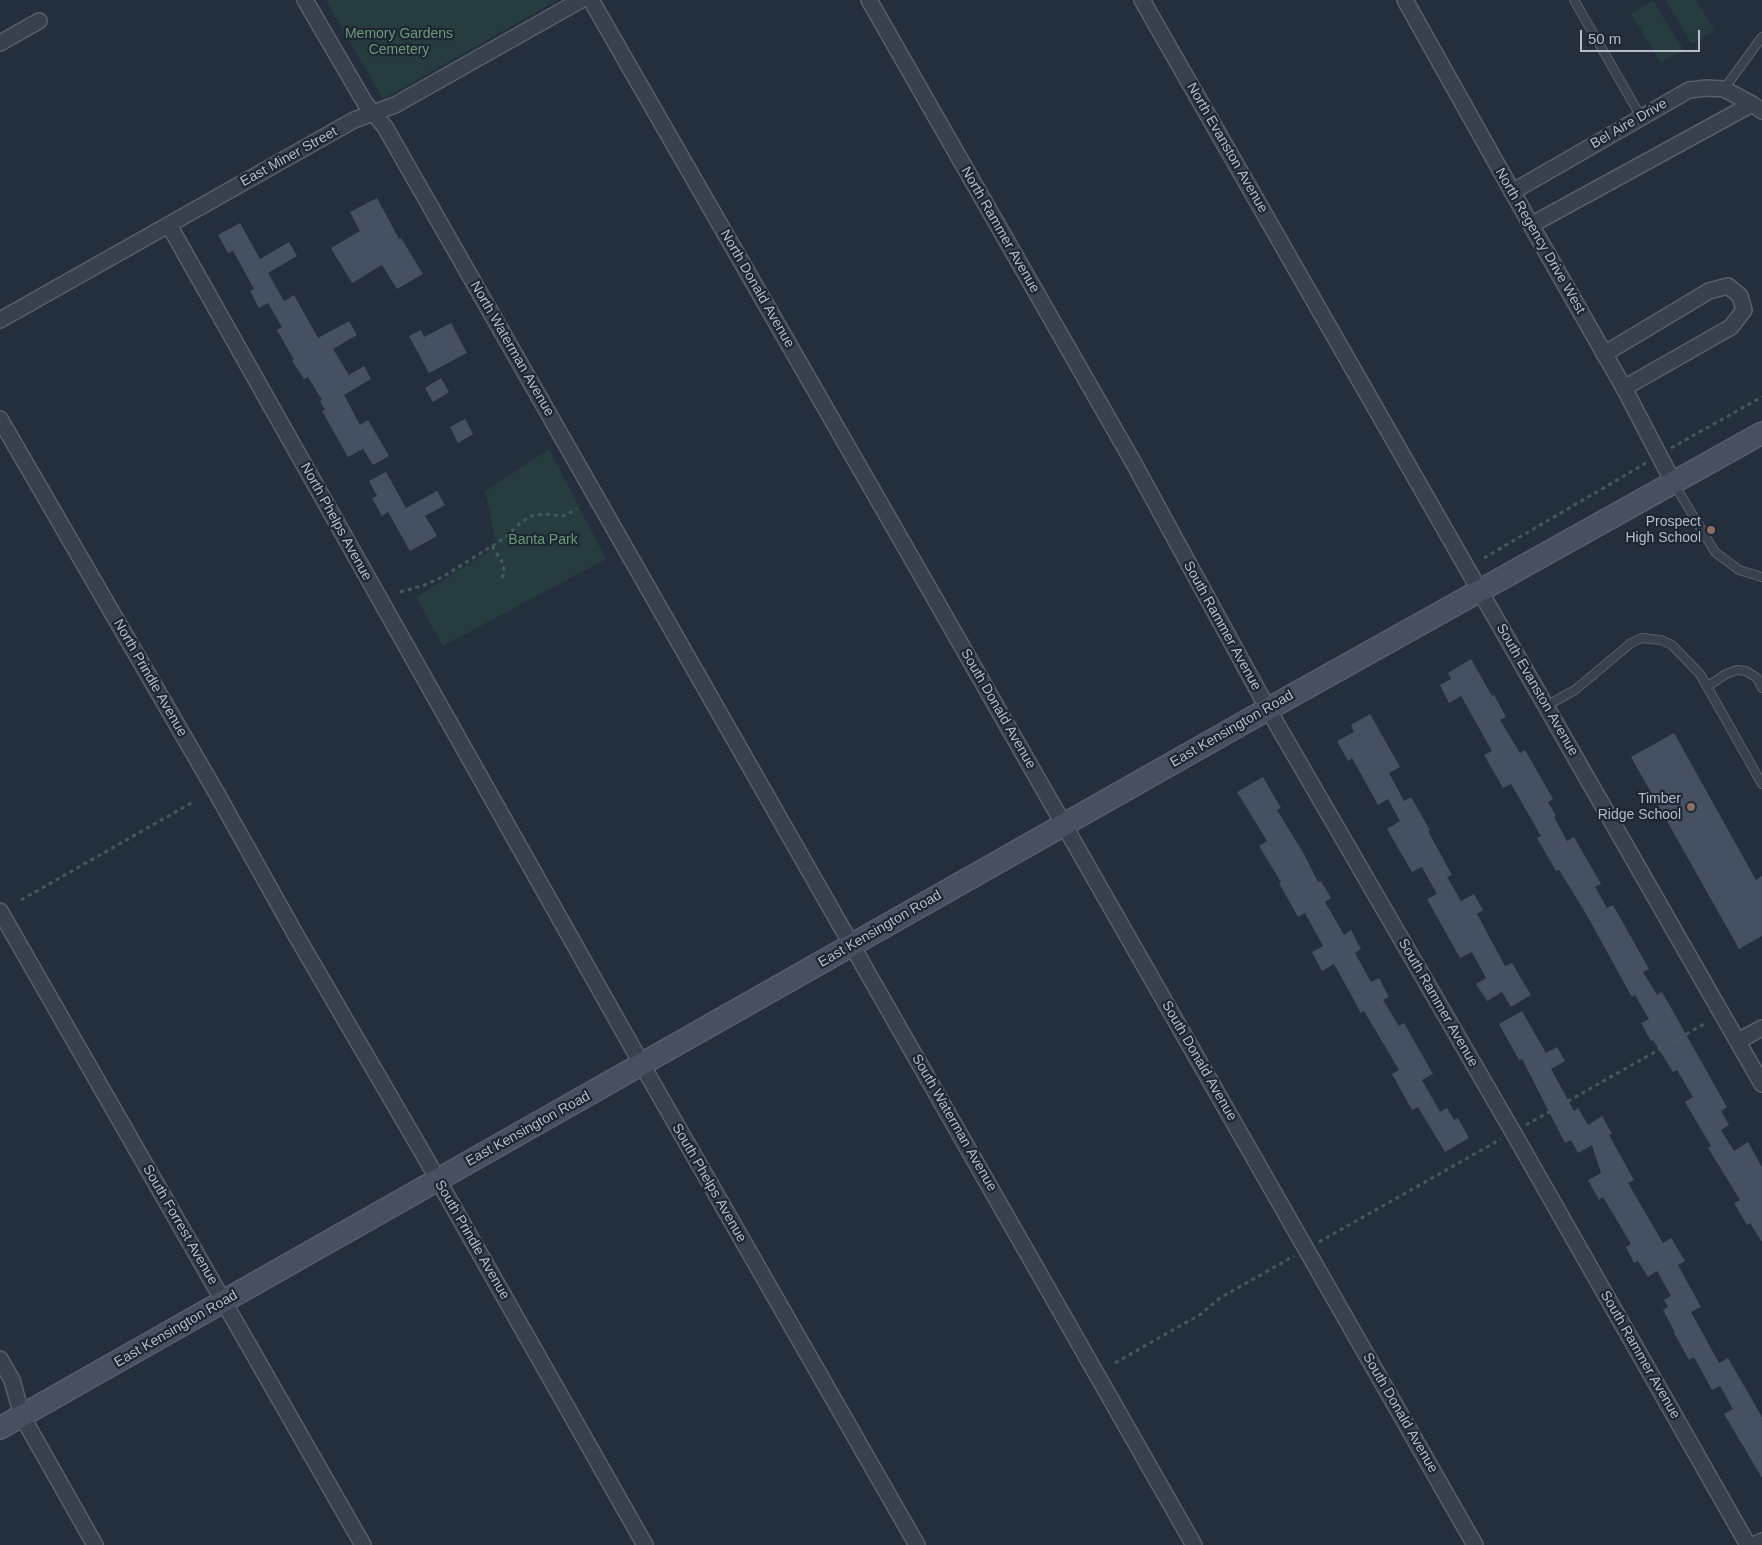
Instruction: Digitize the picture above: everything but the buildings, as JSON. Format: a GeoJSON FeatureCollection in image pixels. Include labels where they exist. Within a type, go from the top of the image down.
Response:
{"type":"FeatureCollection","features":[{"type":"Feature","properties":{"kind":"main road","name":"East Kensington Road"},"geometry":{"type":"LineString","coordinates":[[0,1428],[1268,709],[1762,433]]}},
{"type":"Feature","properties":{"kind":"street","name":"North Waterman Avenue"},"geometry":{"type":"LineString","coordinates":[[305,0],[365,103],[390,135],[713,701]]}},
{"type":"Feature","properties":{"kind":"street","name":"East Miner Street"},"geometry":{"type":"LineString","coordinates":[[0,320],[354,120],[395,105],[581,0]]}},
{"type":"Feature","properties":{"kind":"street","name":"North Donald Avenue"},"geometry":{"type":"LineString","coordinates":[[590,0],[923,578]]}},
{"type":"Feature","properties":{"kind":"street","name":"North Rammer Avenue"},"geometry":{"type":"LineString","coordinates":[[869,0],[1132,460]]}},
{"type":"Feature","properties":{"kind":"street","name":"North Evanston Avenue"},"geometry":{"type":"LineString","coordinates":[[1142,0],[1312,296]]}},
{"type":"Feature","properties":{"kind":"street","name":"North Regency Drive West"},"geometry":{"type":"LineString","coordinates":[[1405,0],[1624,388],[1673,482]]}},
{"type":"Feature","properties":{"kind":"street"},"geometry":{"type":"LineString","coordinates":[[0,43],[39,21]]}},
{"type":"Feature","properties":{"kind":"street","name":"Bel Aire Drive"},"geometry":{"type":"LineString","coordinates":[[1512,192],[1688,90],[1707,88],[1724,90],[1757,108]]}},
{"type":"Feature","properties":{"kind":"street","name":"Bel Aire Drive"},"geometry":{"type":"LineString","coordinates":[[1531,225],[1757,108]]}},
{"type":"Feature","properties":{"kind":"street","name":"North Phelps Avenue"},"geometry":{"type":"LineString","coordinates":[[169,225],[504,820]]}},
{"type":"Feature","properties":{"kind":"street"},"geometry":{"type":"LineString","coordinates":[[1604,354],[1709,291],[1728,286],[1740,296],[1744,310],[1731,327],[1624,388]]}},
{"type":"Feature","properties":{"kind":"street","name":"South Evanston Avenue"},"geometry":{"type":"LineString","coordinates":[[1312,296],[1762,1084]]}},
{"type":"Feature","properties":{"kind":"street","name":"North Prindle Avenue"},"geometry":{"type":"LineString","coordinates":[[0,419],[216,792],[297,937]]}},
{"type":"Feature","properties":{"kind":"street","name":"South Rammer Avenue"},"geometry":{"type":"LineString","coordinates":[[1132,460],[1268,709],[1513,1132],[1748,1545]]}},
{"type":"Feature","properties":{"kind":"street","name":"South Donald Avenue"},"geometry":{"type":"LineString","coordinates":[[923,578],[1475,1545]]}},
{"type":"Feature","properties":{"kind":"street","name":"South Waterman Avenue"},"geometry":{"type":"LineString","coordinates":[[713,701],[1194,1545]]}},
{"type":"Feature","properties":{"kind":"street","name":"South Phelps Avenue"},"geometry":{"type":"LineString","coordinates":[[504,820],[917,1545]]}},
{"type":"Feature","properties":{"kind":"street","name":"South Forrest Avenue"},"geometry":{"type":"LineString","coordinates":[[0,911],[363,1545]]}},
{"type":"Feature","properties":{"kind":"street","name":"South Prindle Avenue"},"geometry":{"type":"LineString","coordinates":[[297,937],[438,1179],[645,1545]]}},
{"type":"Feature","properties":{"kind":"street"},"geometry":{"type":"LineString","coordinates":[[1738,1041],[1762,1028]]}},
{"type":"Feature","properties":{"kind":"street"},"geometry":{"type":"LineString","coordinates":[[0,1359],[12,1380],[22,1416],[95,1545]]}},
{"type":"Feature","properties":{"kind":"street"},"geometry":{"type":"LineString","coordinates":[[1754,1545],[1762,1541]]}},
{"type":"Feature","properties":{"kind":"lane"},"geometry":{"type":"LineString","coordinates":[[1574,0],[1641,117]]}},
{"type":"Feature","properties":{"kind":"lane"},"geometry":{"type":"LineString","coordinates":[[1724,90],[1762,37]]}},
{"type":"Feature","properties":{"kind":"lane"},"geometry":{"type":"LineString","coordinates":[[1673,482],[1715,552],[1738,570],[1762,577]]}},
{"type":"Feature","properties":{"kind":"lane"},"geometry":{"type":"LineString","coordinates":[[1546,706],[1575,690],[1631,643],[1642,638],[1661,640],[1672,645],[1700,674],[1762,784]]}},
{"type":"Feature","properties":{"kind":"lane"},"geometry":{"type":"LineString","coordinates":[[1708,686],[1726,674],[1737,670],[1746,671],[1756,678],[1762,688]]}},
{"type":"Feature","properties":{"kind":"path"},"geometry":{"type":"LineString","coordinates":[[1679,444],[1762,397]]}},
{"type":"Feature","properties":{"kind":"path"},"geometry":{"type":"LineString","coordinates":[[1484,558],[1643,465]]}},
{"type":"Feature","properties":{"kind":"path"},"geometry":{"type":"LineString","coordinates":[[400,592],[425,585],[444,576],[492,546],[531,516],[542,514],[563,516],[577,509]]}},
{"type":"Feature","properties":{"kind":"path"},"geometry":{"type":"LineString","coordinates":[[492,546],[504,564],[504,573],[501,580]]}},
{"type":"Feature","properties":{"kind":"path"},"geometry":{"type":"LineString","coordinates":[[21,900],[193,802]]}},
{"type":"Feature","properties":{"kind":"path"},"geometry":{"type":"LineString","coordinates":[[1115,1363],[1201,1314],[1220,1298],[1704,1024]]}},
{"type":"Feature","properties":{"kind":"green space","name":"Memory Gardens Cemetery"},"geometry":{"type":"Polygon","coordinates":[[[326,0],[558,0],[383,99],[326,0]]]}},
{"type":"Feature","properties":{"kind":"green space"},"geometry":{"type":"Polygon","coordinates":[[[1653,0],[1683,49],[1661,63],[1631,14],[1653,0]]]}},
{"type":"Feature","properties":{"kind":"green space"},"geometry":{"type":"Polygon","coordinates":[[[1665,0],[1696,0],[1714,30],[1692,44],[1665,0]]]}},
{"type":"Feature","properties":{"kind":"green space","name":"Banta Park"},"geometry":{"type":"Polygon","coordinates":[[[549,449],[606,559],[443,646],[416,597],[497,546],[485,491],[549,449]]]}},
{"type":"Feature","properties":{"kind":"place","name":"Prospect High School"},"geometry":{"type":"Point","coordinates":[1711,530]}},
{"type":"Feature","properties":{"kind":"place","name":"Timber Ridge School"},"geometry":{"type":"Point","coordinates":[1691,807]}}]}
